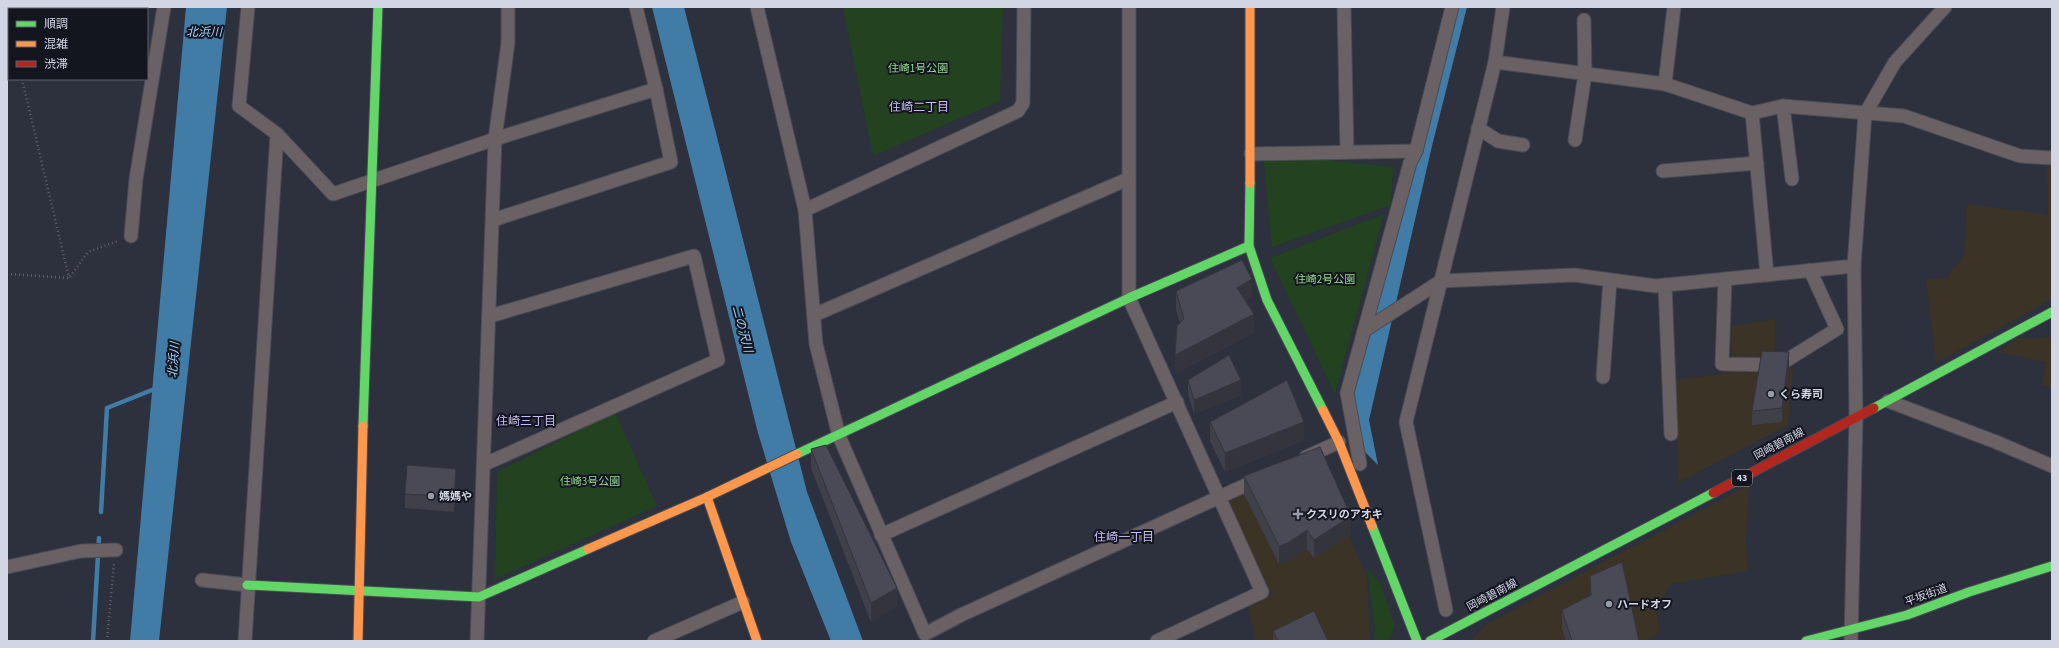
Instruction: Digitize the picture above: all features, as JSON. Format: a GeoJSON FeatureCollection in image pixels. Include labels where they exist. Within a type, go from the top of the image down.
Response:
{"type":"FeatureCollection","features":[{"type":"Feature","properties":{"kind":"street"},"geometry":{"type":"LineString","coordinates":[[131,236],[136,179],[164,7]]}},
{"type":"Feature","properties":{"kind":"street"},"geometry":{"type":"LineString","coordinates":[[248,7],[239,106],[277,134],[333,194],[495,140],[656,89]]}},
{"type":"Feature","properties":{"kind":"street"},"geometry":{"type":"LineString","coordinates":[[358,641],[362,424],[373,181],[378,7]]}},
{"type":"Feature","properties":{"kind":"street"},"geometry":{"type":"LineString","coordinates":[[477,641],[485,464],[495,140],[508,43],[508,7]]}},
{"type":"Feature","properties":{"kind":"street"},"geometry":{"type":"LineString","coordinates":[[493,220],[671,162],[656,89],[636,7]]}},
{"type":"Feature","properties":{"kind":"street"},"geometry":{"type":"LineString","coordinates":[[757,7],[805,210],[816,344],[839,436],[881,535],[928,638],[961,615],[1269,474]]}},
{"type":"Feature","properties":{"kind":"street"},"geometry":{"type":"LineString","coordinates":[[805,210],[1018,111],[1022,103],[1024,7]]}},
{"type":"Feature","properties":{"kind":"street"},"geometry":{"type":"LineString","coordinates":[[1129,7],[1129,298],[1262,592],[1157,641]]}},
{"type":"Feature","properties":{"kind":"street"},"geometry":{"type":"LineString","coordinates":[[1250,7],[1251,154],[1249,246],[1267,300],[1339,442],[1417,641]]}},
{"type":"Feature","properties":{"kind":"street"},"geometry":{"type":"LineString","coordinates":[[1344,7],[1347,152]]}},
{"type":"Feature","properties":{"kind":"street"},"geometry":{"type":"LineString","coordinates":[[1360,464],[1348,392],[1369,327],[1410,163],[1416,151],[1452,7]]}},
{"type":"Feature","properties":{"kind":"street"},"geometry":{"type":"LineString","coordinates":[[1446,610],[1406,422],[1495,62],[1503,7]]}},
{"type":"Feature","properties":{"kind":"street"},"geometry":{"type":"LineString","coordinates":[[1665,84],[1674,7]]}},
{"type":"Feature","properties":{"kind":"street"},"geometry":{"type":"LineString","coordinates":[[1852,635],[1856,417],[1854,266],[1866,114],[1895,62],[1945,7]]}},
{"type":"Feature","properties":{"kind":"street"},"geometry":{"type":"LineString","coordinates":[[1575,140],[1585,74],[1584,20]]}},
{"type":"Feature","properties":{"kind":"street"},"geometry":{"type":"LineString","coordinates":[[1495,62],[1665,84],[1752,113],[1783,106],[1904,116],[2020,156],[2052,158]]}},
{"type":"Feature","properties":{"kind":"street"},"geometry":{"type":"LineString","coordinates":[[1783,106],[1792,179]]}},
{"type":"Feature","properties":{"kind":"street"},"geometry":{"type":"LineString","coordinates":[[1752,113],[1767,275]]}},
{"type":"Feature","properties":{"kind":"street"},"geometry":{"type":"LineString","coordinates":[[1478,128],[1498,141],[1523,145]]}},
{"type":"Feature","properties":{"kind":"street"},"geometry":{"type":"LineString","coordinates":[[244,641],[277,134]]}},
{"type":"Feature","properties":{"kind":"street"},"geometry":{"type":"LineString","coordinates":[[1251,154],[1416,151]]}},
{"type":"Feature","properties":{"kind":"street"},"geometry":{"type":"LineString","coordinates":[[1663,171],[1757,163]]}},
{"type":"Feature","properties":{"kind":"street"},"geometry":{"type":"LineString","coordinates":[[814,315],[1128,179]]}},
{"type":"Feature","properties":{"kind":"street"},"geometry":{"type":"LineString","coordinates":[[202,580],[247,585],[480,597],[707,497],[1129,298],[1249,246]]}},
{"type":"Feature","properties":{"kind":"street"},"geometry":{"type":"LineString","coordinates":[[485,464],[718,360],[694,256],[490,316]]}},
{"type":"Feature","properties":{"kind":"street"},"geometry":{"type":"LineString","coordinates":[[1369,327],[1441,281],[1574,275],[1656,286],[1854,266]]}},
{"type":"Feature","properties":{"kind":"street"},"geometry":{"type":"LineString","coordinates":[[1810,270],[1837,329],[1855,339]]}},
{"type":"Feature","properties":{"kind":"street"},"geometry":{"type":"LineString","coordinates":[[1725,279],[1722,364],[1779,365],[1837,329]]}},
{"type":"Feature","properties":{"kind":"street"},"geometry":{"type":"LineString","coordinates":[[1603,377],[1610,280]]}},
{"type":"Feature","properties":{"kind":"street"},"geometry":{"type":"LineString","coordinates":[[1665,285],[1670,434]]}},
{"type":"Feature","properties":{"kind":"street","name":"岡崎碧南線"},"geometry":{"type":"LineString","coordinates":[[1430,641],[1888,401],[2052,312]]}},
{"type":"Feature","properties":{"kind":"street"},"geometry":{"type":"LineString","coordinates":[[1888,401],[1996,442],[2052,466]]}},
{"type":"Feature","properties":{"kind":"street"},"geometry":{"type":"LineString","coordinates":[[881,535],[1177,402]]}},
{"type":"Feature","properties":{"kind":"street"},"geometry":{"type":"LineString","coordinates":[[1297,461],[1339,442]]}},
{"type":"Feature","properties":{"kind":"street"},"geometry":{"type":"LineString","coordinates":[[707,497],[756,641]]}},
{"type":"Feature","properties":{"kind":"street"},"geometry":{"type":"LineString","coordinates":[[7,567],[81,551],[116,550]]}},
{"type":"Feature","properties":{"kind":"street","name":"平坂街道"},"geometry":{"type":"LineString","coordinates":[[1806,641],[1852,635],[1969,592],[2052,566]]}},
{"type":"Feature","properties":{"kind":"street"},"geometry":{"type":"LineString","coordinates":[[654,641],[743,602]]}},
{"type":"Feature","properties":{"kind":"path"},"geometry":{"type":"LineString","coordinates":[[22,80],[69,278]]}},
{"type":"Feature","properties":{"kind":"path"},"geometry":{"type":"LineString","coordinates":[[69,278],[88,252],[131,236]]}},
{"type":"Feature","properties":{"kind":"path"},"geometry":{"type":"LineString","coordinates":[[7,274],[69,278]]}},
{"type":"Feature","properties":{"kind":"path"},"geometry":{"type":"LineString","coordinates":[[107,641],[116,550]]}},
{"type":"Feature","properties":{"kind":"shaded area"},"geometry":{"type":"Polygon","coordinates":[[[2047,166],[2052,166],[2052,299],[1936,363],[1926,279],[1947,278],[1964,256],[1967,204],[2048,215],[2047,166]]]}},
{"type":"Feature","properties":{"kind":"shaded area"},"geometry":{"type":"Polygon","coordinates":[[[1775,319],[1775,355],[1793,370],[1788,425],[1678,483],[1676,380],[1731,372],[1732,326],[1775,319]]]}},
{"type":"Feature","properties":{"kind":"shaded area"},"geometry":{"type":"Polygon","coordinates":[[[2052,337],[2052,387],[2042,385],[2046,362],[1997,352],[2017,339],[2052,337]]]}},
{"type":"Feature","properties":{"kind":"shaded area"},"geometry":{"type":"Polygon","coordinates":[[[1317,460],[1367,579],[1370,641],[1256,641],[1248,608],[1272,594],[1224,498],[1317,460]]]}},
{"type":"Feature","properties":{"kind":"shaded area"},"geometry":{"type":"Polygon","coordinates":[[[1749,485],[1746,542],[1748,571],[1671,584],[1656,609],[1660,632],[1646,641],[1470,641],[1487,624],[1749,485]]]}},
{"type":"Feature","properties":{"kind":"green space","name":"住崎1号公園"},"geometry":{"type":"Polygon","coordinates":[[[843,7],[1003,7],[1000,101],[873,156],[843,7]]]}},
{"type":"Feature","properties":{"kind":"green space"},"geometry":{"type":"Polygon","coordinates":[[[1263,153],[1393,167],[1391,205],[1272,247],[1263,153]]]}},
{"type":"Feature","properties":{"kind":"green space","name":"住崎2号公園"},"geometry":{"type":"Polygon","coordinates":[[[1384,214],[1335,394],[1270,258],[1384,214]]]}},
{"type":"Feature","properties":{"kind":"green space","name":"住崎3号公園"},"geometry":{"type":"Polygon","coordinates":[[[615,412],[657,506],[495,579],[497,472],[615,412]]]}},
{"type":"Feature","properties":{"kind":"green space"},"geometry":{"type":"Polygon","coordinates":[[[1367,568],[1380,583],[1395,626],[1389,641],[1374,641],[1375,627],[1367,568]]]}},
{"type":"Feature","properties":{"kind":"water","name":"北浜川"},"geometry":{"type":"Polygon","coordinates":[[[186,7],[227,7],[159,641],[130,641],[186,7]]]}},
{"type":"Feature","properties":{"kind":"water","name":"二の沢川"},"geometry":{"type":"Polygon","coordinates":[[[652,7],[684,7],[807,492],[863,641],[831,641],[791,542],[758,433],[652,7]]]}},
{"type":"Feature","properties":{"kind":"water"},"geometry":{"type":"Polygon","coordinates":[[[1456,7],[1467,7],[1432,146],[1369,420],[1378,465],[1364,451],[1353,397],[1456,7]]]}},
{"type":"Feature","properties":{"kind":"building"},"geometry":{"type":"Polygon","coordinates":[[[1242,260],[1252,279],[1237,288],[1254,314],[1175,355],[1177,326],[1184,319],[1176,291],[1242,260]]]}},
{"type":"Feature","properties":{"kind":"building","name":"くら寿司"},"geometry":{"type":"Polygon","coordinates":[[[1762,351],[1789,352],[1782,408],[1752,411],[1762,351]]]}},
{"type":"Feature","properties":{"kind":"building"},"geometry":{"type":"Polygon","coordinates":[[[1229,355],[1241,380],[1194,400],[1188,380],[1229,355]]]}},
{"type":"Feature","properties":{"kind":"building"},"geometry":{"type":"Polygon","coordinates":[[[1287,380],[1304,422],[1225,453],[1210,422],[1287,380]]]}},
{"type":"Feature","properties":{"kind":"building"},"geometry":{"type":"Polygon","coordinates":[[[826,445],[897,588],[871,603],[811,449],[826,445]]]}},
{"type":"Feature","properties":{"kind":"building","name":"クスリのアオキ"},"geometry":{"type":"Polygon","coordinates":[[[1320,447],[1351,516],[1314,540],[1307,530],[1288,543],[1279,546],[1244,476],[1320,447]]]}},
{"type":"Feature","properties":{"kind":"building"},"geometry":{"type":"Polygon","coordinates":[[[407,465],[456,469],[454,497],[405,494],[407,465]]]}},
{"type":"Feature","properties":{"kind":"building","name":"ハードオフ"},"geometry":{"type":"Polygon","coordinates":[[[1622,562],[1639,641],[1572,641],[1562,610],[1591,595],[1590,576],[1622,562]]]}},
{"type":"Feature","properties":{"kind":"building"},"geometry":{"type":"Polygon","coordinates":[[[1314,611],[1328,641],[1278,641],[1273,631],[1314,611]]]}},
{"type":"Feature","properties":{"kind":"waterway"},"geometry":{"type":"LineString","coordinates":[[101,512],[107,408],[157,388]]}},
{"type":"Feature","properties":{"kind":"waterway"},"geometry":{"type":"LineString","coordinates":[[93,641],[99,538]]}},
{"type":"Feature","properties":{"kind":"traffic: fast"},"geometry":{"type":"LineString","coordinates":[[363,426],[378,7]]}},
{"type":"Feature","properties":{"kind":"traffic: fast"},"geometry":{"type":"LineString","coordinates":[[1250,183],[1249,246],[1267,300],[1323,410]]}},
{"type":"Feature","properties":{"kind":"traffic: fast"},"geometry":{"type":"LineString","coordinates":[[797,454],[1129,298],[1249,246]]}},
{"type":"Feature","properties":{"kind":"traffic: fast"},"geometry":{"type":"LineString","coordinates":[[1874,408],[2052,312]]}},
{"type":"Feature","properties":{"kind":"traffic: fast"},"geometry":{"type":"LineString","coordinates":[[1430,641],[1713,493]]}},
{"type":"Feature","properties":{"kind":"traffic: fast"},"geometry":{"type":"LineString","coordinates":[[1372,526],[1417,641]]}},
{"type":"Feature","properties":{"kind":"traffic: fast"},"geometry":{"type":"LineString","coordinates":[[247,585],[479,597],[588,549]]}},
{"type":"Feature","properties":{"kind":"traffic: fast"},"geometry":{"type":"LineString","coordinates":[[1806,641],[1907,615],[1969,592],[2052,566]]}},
{"type":"Feature","properties":{"kind":"traffic: slow"},"geometry":{"type":"LineString","coordinates":[[1250,7],[1250,183]]}},
{"type":"Feature","properties":{"kind":"traffic: slow"},"geometry":{"type":"LineString","coordinates":[[1323,410],[1339,442],[1372,526]]}},
{"type":"Feature","properties":{"kind":"traffic: slow"},"geometry":{"type":"LineString","coordinates":[[358,641],[363,426]]}},
{"type":"Feature","properties":{"kind":"traffic: slow"},"geometry":{"type":"LineString","coordinates":[[588,549],[707,497],[797,454]]}},
{"type":"Feature","properties":{"kind":"traffic: slow"},"geometry":{"type":"LineString","coordinates":[[707,497],[757,641]]}},
{"type":"Feature","properties":{"kind":"traffic: jam"},"geometry":{"type":"LineString","coordinates":[[1713,493],[1874,408]]}},
{"type":"Feature","properties":{"kind":"place","name":"くら寿司"},"geometry":{"type":"Point","coordinates":[1771,394]}},
{"type":"Feature","properties":{"kind":"place","name":"媽媽や"},"geometry":{"type":"Point","coordinates":[431,496]}},
{"type":"Feature","properties":{"kind":"place","name":"クスリのアオキ"},"geometry":{"type":"Point","coordinates":[1298,514]}},
{"type":"Feature","properties":{"kind":"place","name":"ハードオフ"},"geometry":{"type":"Point","coordinates":[1609,604]}},
{"type":"Feature","properties":{"kind":"district","name":"住崎二丁目"},"geometry":{"type":"Point","coordinates":[919,107]}},
{"type":"Feature","properties":{"kind":"district","name":"住崎三丁目"},"geometry":{"type":"Point","coordinates":[526,421]}},
{"type":"Feature","properties":{"kind":"district","name":"住崎一丁目"},"geometry":{"type":"Point","coordinates":[1124,537]}}]}
